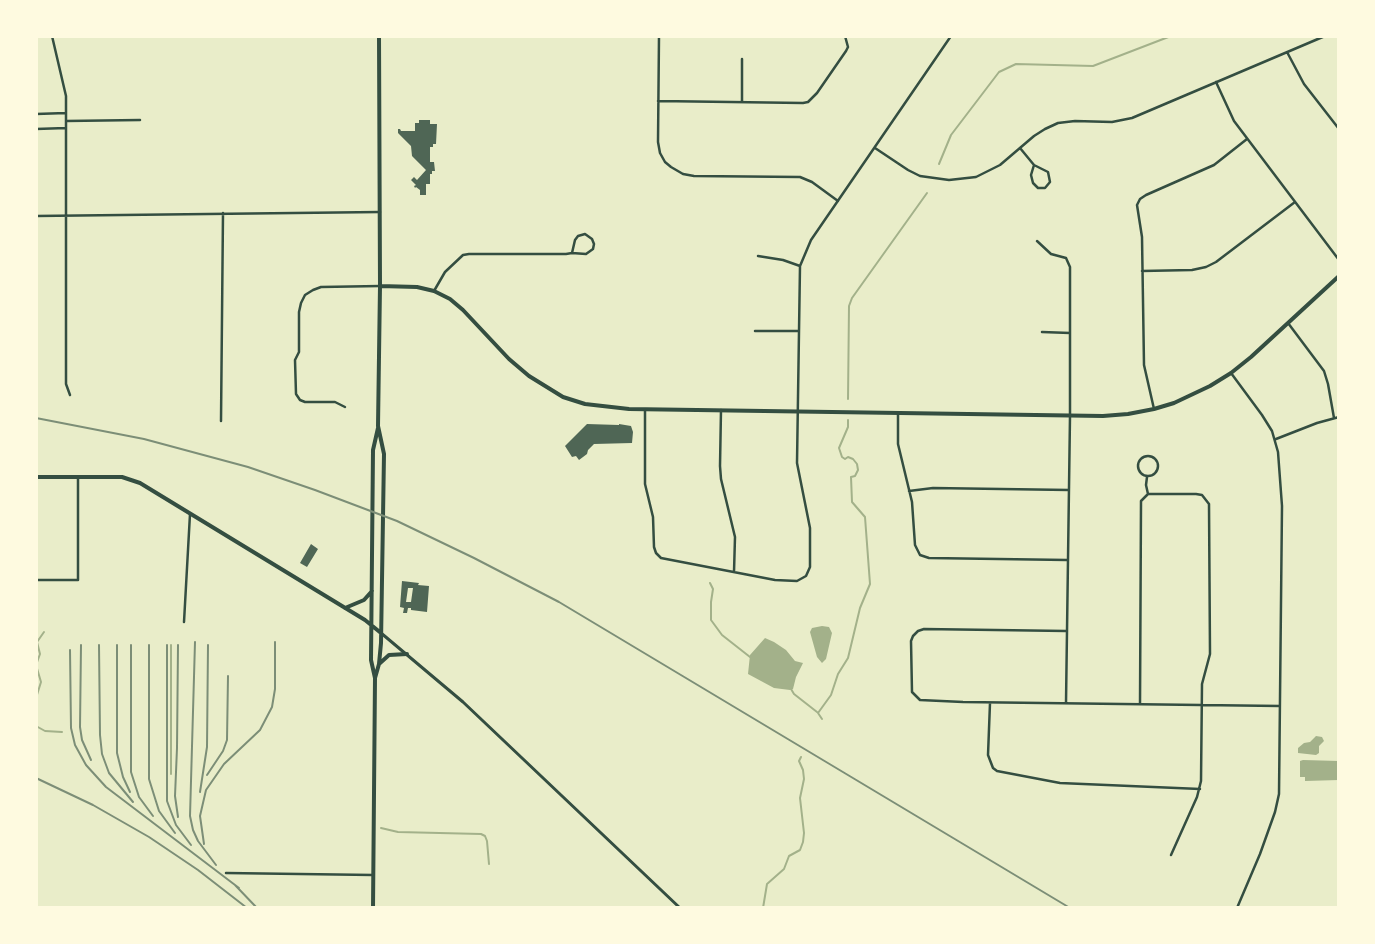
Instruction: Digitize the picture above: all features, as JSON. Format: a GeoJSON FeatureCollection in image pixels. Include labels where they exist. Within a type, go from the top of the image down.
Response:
{"type":"FeatureCollection","features":[{"type":"Feature","properties":{"kind":"main road"},"geometry":{"type":"LineString","coordinates":[[375,678],[379,664],[381,633],[384,454],[378,426],[380,286],[379,36]]}},
{"type":"Feature","properties":{"kind":"main road"},"geometry":{"type":"LineString","coordinates":[[380,286],[416,287],[434,291],[450,299],[518,367],[550,390],[585,404],[610,408],[1070,416],[1128,414],[1154,409],[1190,396],[1231,373],[1339,276]]}},
{"type":"Feature","properties":{"kind":"main road"},"geometry":{"type":"LineString","coordinates":[[373,908],[375,678],[371,660],[372,450],[378,426]]}},
{"type":"Feature","properties":{"kind":"main road"},"geometry":{"type":"LineString","coordinates":[[36,477],[122,477],[140,483],[345,608],[381,633]]}},
{"type":"Feature","properties":{"kind":"main road"},"geometry":{"type":"LineString","coordinates":[[345,608],[364,600],[372,591]]}},
{"type":"Feature","properties":{"kind":"main road"},"geometry":{"type":"LineString","coordinates":[[379,664],[390,655],[407,654]]}},
{"type":"Feature","properties":{"kind":"street"},"geometry":{"type":"LineString","coordinates":[[52,36],[66,96],[66,384],[70,395]]}},
{"type":"Feature","properties":{"kind":"street"},"geometry":{"type":"LineString","coordinates":[[659,36],[658,142],[660,153],[665,162],[682,174],[694,176],[800,177],[812,182],[838,201]]}},
{"type":"Feature","properties":{"kind":"street"},"geometry":{"type":"LineString","coordinates":[[658,101],[803,103],[813,99],[846,51],[848,46],[844,36]]}},
{"type":"Feature","properties":{"kind":"street"},"geometry":{"type":"LineString","coordinates":[[645,408],[645,484],[653,517],[656,553],[666,559],[775,580],[797,581],[802,579],[809,572],[810,528],[797,463],[800,266],[811,240],[951,36]]}},
{"type":"Feature","properties":{"kind":"street"},"geometry":{"type":"LineString","coordinates":[[875,148],[920,176],[949,180],[976,177],[989,172],[1046,128],[1058,123],[1122,120],[1325,36]]}},
{"type":"Feature","properties":{"kind":"street"},"geometry":{"type":"LineString","coordinates":[[1288,52],[1304,84],[1339,129]]}},
{"type":"Feature","properties":{"kind":"street"},"geometry":{"type":"LineString","coordinates":[[742,59],[742,102]]}},
{"type":"Feature","properties":{"kind":"street"},"geometry":{"type":"LineString","coordinates":[[1216,82],[1230,115],[1339,260]]}},
{"type":"Feature","properties":{"kind":"street"},"geometry":{"type":"LineString","coordinates":[[36,114],[66,113]]}},
{"type":"Feature","properties":{"kind":"street"},"geometry":{"type":"LineString","coordinates":[[66,121],[140,120]]}},
{"type":"Feature","properties":{"kind":"street"},"geometry":{"type":"LineString","coordinates":[[36,129],[66,128]]}},
{"type":"Feature","properties":{"kind":"street"},"geometry":{"type":"LineString","coordinates":[[1154,409],[1144,365],[1142,237],[1138,211],[1140,199],[1207,169],[1247,139]]}},
{"type":"Feature","properties":{"kind":"street"},"geometry":{"type":"LineString","coordinates":[[1020,148],[1034,165],[1045,170],[1050,177],[1050,182],[1045,188],[1038,188],[1033,183],[1031,175],[1034,165]]}},
{"type":"Feature","properties":{"kind":"street"},"geometry":{"type":"LineString","coordinates":[[1142,271],[1192,270],[1206,267],[1216,262],[1295,202]]}},
{"type":"Feature","properties":{"kind":"street"},"geometry":{"type":"LineString","coordinates":[[36,216],[380,212]]}},
{"type":"Feature","properties":{"kind":"street"},"geometry":{"type":"LineString","coordinates":[[221,421],[223,213]]}},
{"type":"Feature","properties":{"kind":"street"},"geometry":{"type":"LineString","coordinates":[[434,291],[445,272],[463,255],[572,253],[584,255],[590,253],[594,246],[592,239],[585,234],[578,236],[574,240],[572,253]]}},
{"type":"Feature","properties":{"kind":"street"},"geometry":{"type":"LineString","coordinates":[[1037,240],[1051,254],[1060,256],[1069,262],[1070,416],[1066,703]]}},
{"type":"Feature","properties":{"kind":"street"},"geometry":{"type":"LineString","coordinates":[[758,256],[783,260],[800,266]]}},
{"type":"Feature","properties":{"kind":"street"},"geometry":{"type":"LineString","coordinates":[[345,407],[335,402],[305,402],[300,400],[296,394],[296,360],[299,352],[299,312],[301,303],[306,295],[322,287],[380,286]]}},
{"type":"Feature","properties":{"kind":"street"},"geometry":{"type":"LineString","coordinates":[[1288,323],[1324,371],[1334,418]]}},
{"type":"Feature","properties":{"kind":"street"},"geometry":{"type":"LineString","coordinates":[[755,331],[799,331]]}},
{"type":"Feature","properties":{"kind":"street"},"geometry":{"type":"LineString","coordinates":[[1042,332],[1070,333]]}},
{"type":"Feature","properties":{"kind":"street"},"geometry":{"type":"LineString","coordinates":[[1231,373],[1268,423],[1276,440],[1282,506],[1279,794],[1275,812],[1260,854],[1236,908]]}},
{"type":"Feature","properties":{"kind":"street"},"geometry":{"type":"LineString","coordinates":[[721,410],[721,480],[735,537],[734,572]]}},
{"type":"Feature","properties":{"kind":"street"},"geometry":{"type":"LineString","coordinates":[[898,413],[898,444],[913,511],[915,545],[924,558],[1067,560]]}},
{"type":"Feature","properties":{"kind":"street"},"geometry":{"type":"LineString","coordinates":[[1276,440],[1339,417]]}},
{"type":"Feature","properties":{"kind":"street"},"geometry":{"type":"LineString","coordinates":[[1150,456],[1155,459],[1158,468],[1156,473],[1147,477],[1139,472],[1138,465],[1143,457],[1150,456]]}},
{"type":"Feature","properties":{"kind":"street"},"geometry":{"type":"LineString","coordinates":[[36,580],[78,580],[78,477]]}},
{"type":"Feature","properties":{"kind":"street"},"geometry":{"type":"LineString","coordinates":[[1147,477],[1148,494]]}},
{"type":"Feature","properties":{"kind":"street"},"geometry":{"type":"LineString","coordinates":[[909,491],[933,488],[1069,490]]}},
{"type":"Feature","properties":{"kind":"street"},"geometry":{"type":"LineString","coordinates":[[1140,704],[1142,501],[1148,494],[1202,495],[1209,504],[1210,654],[1202,684],[1202,771],[1200,788],[1171,855]]}},
{"type":"Feature","properties":{"kind":"street"},"geometry":{"type":"LineString","coordinates":[[184,622],[190,513]]}},
{"type":"Feature","properties":{"kind":"street"},"geometry":{"type":"LineString","coordinates":[[1066,631],[924,629],[918,631],[911,641],[912,692],[915,697],[925,701],[1280,706]]}},
{"type":"Feature","properties":{"kind":"street"},"geometry":{"type":"LineString","coordinates":[[381,633],[463,702],[680,908]]}},
{"type":"Feature","properties":{"kind":"street"},"geometry":{"type":"LineString","coordinates":[[990,703],[988,755],[993,768],[997,771],[1060,783],[1200,788]]}},
{"type":"Feature","properties":{"kind":"street"},"geometry":{"type":"LineString","coordinates":[[226,873],[373,875]]}},
{"type":"Feature","properties":{"kind":"shaded area"},"geometry":{"type":"Polygon","coordinates":[[[829,627],[832,633],[826,659],[822,663],[817,657],[810,632],[812,628],[829,627]]]}},
{"type":"Feature","properties":{"kind":"shaded area"},"geometry":{"type":"Polygon","coordinates":[[[765,638],[786,650],[795,661],[803,663],[796,677],[793,689],[774,688],[748,674],[750,655],[765,638]]]}},
{"type":"Feature","properties":{"kind":"shaded area"},"geometry":{"type":"Polygon","coordinates":[[[1316,736],[1322,737],[1324,741],[1319,746],[1319,753],[1316,755],[1298,753],[1298,748],[1304,743],[1310,742],[1316,736]]]}},
{"type":"Feature","properties":{"kind":"shaded area"},"geometry":{"type":"Polygon","coordinates":[[[1300,761],[1339,761],[1339,780],[1305,781],[1305,777],[1300,777],[1300,761]]]}},
{"type":"Feature","properties":{"kind":"building"},"geometry":{"type":"Polygon","coordinates":[[[419,120],[430,120],[430,124],[437,124],[436,144],[430,147],[430,162],[434,162],[435,171],[432,171],[432,174],[430,174],[430,184],[426,184],[426,195],[420,195],[420,190],[415,188],[414,186],[416,185],[411,180],[414,177],[417,180],[426,170],[412,156],[411,146],[398,133],[398,129],[401,131],[415,131],[415,123],[419,123],[419,120]]]}},
{"type":"Feature","properties":{"kind":"building"},"geometry":{"type":"Polygon","coordinates":[[[587,424],[631,426],[633,432],[632,443],[594,444],[587,454],[579,460],[576,456],[572,457],[565,446],[587,424]]]}},
{"type":"Feature","properties":{"kind":"building"},"geometry":{"type":"Polygon","coordinates":[[[311,544],[318,549],[307,567],[300,563],[311,544]]]}},
{"type":"Feature","properties":{"kind":"building"},"geometry":{"type":"Polygon","coordinates":[[[402,581],[429,586],[427,612],[408,608],[407,613],[403,613],[404,608],[400,607],[402,581]],[[408,588],[406,602],[411,602],[413,588],[408,588]]]}},
{"type":"Feature","properties":{"kind":"waterway"},"geometry":{"type":"LineString","coordinates":[[939,164],[951,135],[999,72],[1016,64],[1093,66],[1171,36]]}},
{"type":"Feature","properties":{"kind":"waterway"},"geometry":{"type":"LineString","coordinates":[[848,399],[849,306],[852,298],[927,193]]}},
{"type":"Feature","properties":{"kind":"waterway"},"geometry":{"type":"LineString","coordinates":[[822,719],[818,713],[831,695],[838,674],[848,658],[860,608],[870,584],[865,517],[852,502],[851,477],[855,476],[858,470],[857,464],[853,459],[842,457],[839,448],[848,427],[848,420]]}},
{"type":"Feature","properties":{"kind":"waterway"},"geometry":{"type":"LineString","coordinates":[[710,583],[713,589],[711,620],[722,635],[750,657]]}},
{"type":"Feature","properties":{"kind":"waterway"},"geometry":{"type":"LineString","coordinates":[[36,698],[41,682],[36,665],[40,654],[37,642],[44,632]]}},
{"type":"Feature","properties":{"kind":"waterway"},"geometry":{"type":"LineString","coordinates":[[171,645],[171,774]]}},
{"type":"Feature","properties":{"kind":"waterway"},"geometry":{"type":"LineString","coordinates":[[791,689],[794,694],[817,712]]}},
{"type":"Feature","properties":{"kind":"waterway"},"geometry":{"type":"LineString","coordinates":[[36,707],[36,717]]}},
{"type":"Feature","properties":{"kind":"waterway"},"geometry":{"type":"LineString","coordinates":[[36,726],[45,731],[62,732]]}},
{"type":"Feature","properties":{"kind":"waterway"},"geometry":{"type":"LineString","coordinates":[[763,908],[767,884],[784,869],[789,856],[800,850],[803,842],[804,833],[800,798],[804,779],[799,761],[801,757]]}},
{"type":"Feature","properties":{"kind":"waterway"},"geometry":{"type":"LineString","coordinates":[[381,828],[398,832],[481,834],[485,836],[487,841],[489,864]]}},
{"type":"Feature","properties":{"kind":"railway"},"geometry":{"type":"LineString","coordinates":[[36,418],[144,439],[248,467],[397,521],[559,602],[1070,908]]}},
{"type":"Feature","properties":{"kind":"railway"},"geometry":{"type":"LineString","coordinates":[[195,642],[190,816],[198,841],[216,865]]}},
{"type":"Feature","properties":{"kind":"railway"},"geometry":{"type":"LineString","coordinates":[[204,844],[200,816],[206,790],[224,764],[260,730],[272,707],[275,689],[275,642]]}},
{"type":"Feature","properties":{"kind":"railway"},"geometry":{"type":"LineString","coordinates":[[81,645],[80,727],[82,740],[91,760]]}},
{"type":"Feature","properties":{"kind":"railway"},"geometry":{"type":"LineString","coordinates":[[99,645],[102,754],[109,773],[133,802]]}},
{"type":"Feature","properties":{"kind":"railway"},"geometry":{"type":"LineString","coordinates":[[117,645],[117,753],[123,777],[130,792]]}},
{"type":"Feature","properties":{"kind":"railway"},"geometry":{"type":"LineString","coordinates":[[131,645],[131,772],[139,797],[153,816]]}},
{"type":"Feature","properties":{"kind":"railway"},"geometry":{"type":"LineString","coordinates":[[149,645],[149,779],[159,811],[175,833]]}},
{"type":"Feature","properties":{"kind":"railway"},"geometry":{"type":"LineString","coordinates":[[167,645],[167,801],[176,825],[191,845]]}},
{"type":"Feature","properties":{"kind":"railway"},"geometry":{"type":"LineString","coordinates":[[178,645],[175,796],[178,817]]}},
{"type":"Feature","properties":{"kind":"railway"},"geometry":{"type":"LineString","coordinates":[[200,792],[207,747],[208,645]]}},
{"type":"Feature","properties":{"kind":"railway"},"geometry":{"type":"LineString","coordinates":[[70,650],[71,728],[75,745],[86,765],[106,787],[239,888]]}},
{"type":"Feature","properties":{"kind":"railway"},"geometry":{"type":"LineString","coordinates":[[207,775],[223,751],[227,740],[228,676]]}},
{"type":"Feature","properties":{"kind":"railway"},"geometry":{"type":"LineString","coordinates":[[36,778],[93,805],[149,837],[198,870],[247,908]]}},
{"type":"Feature","properties":{"kind":"railway"},"geometry":{"type":"LineString","coordinates":[[235,885],[257,908]]}}]}
